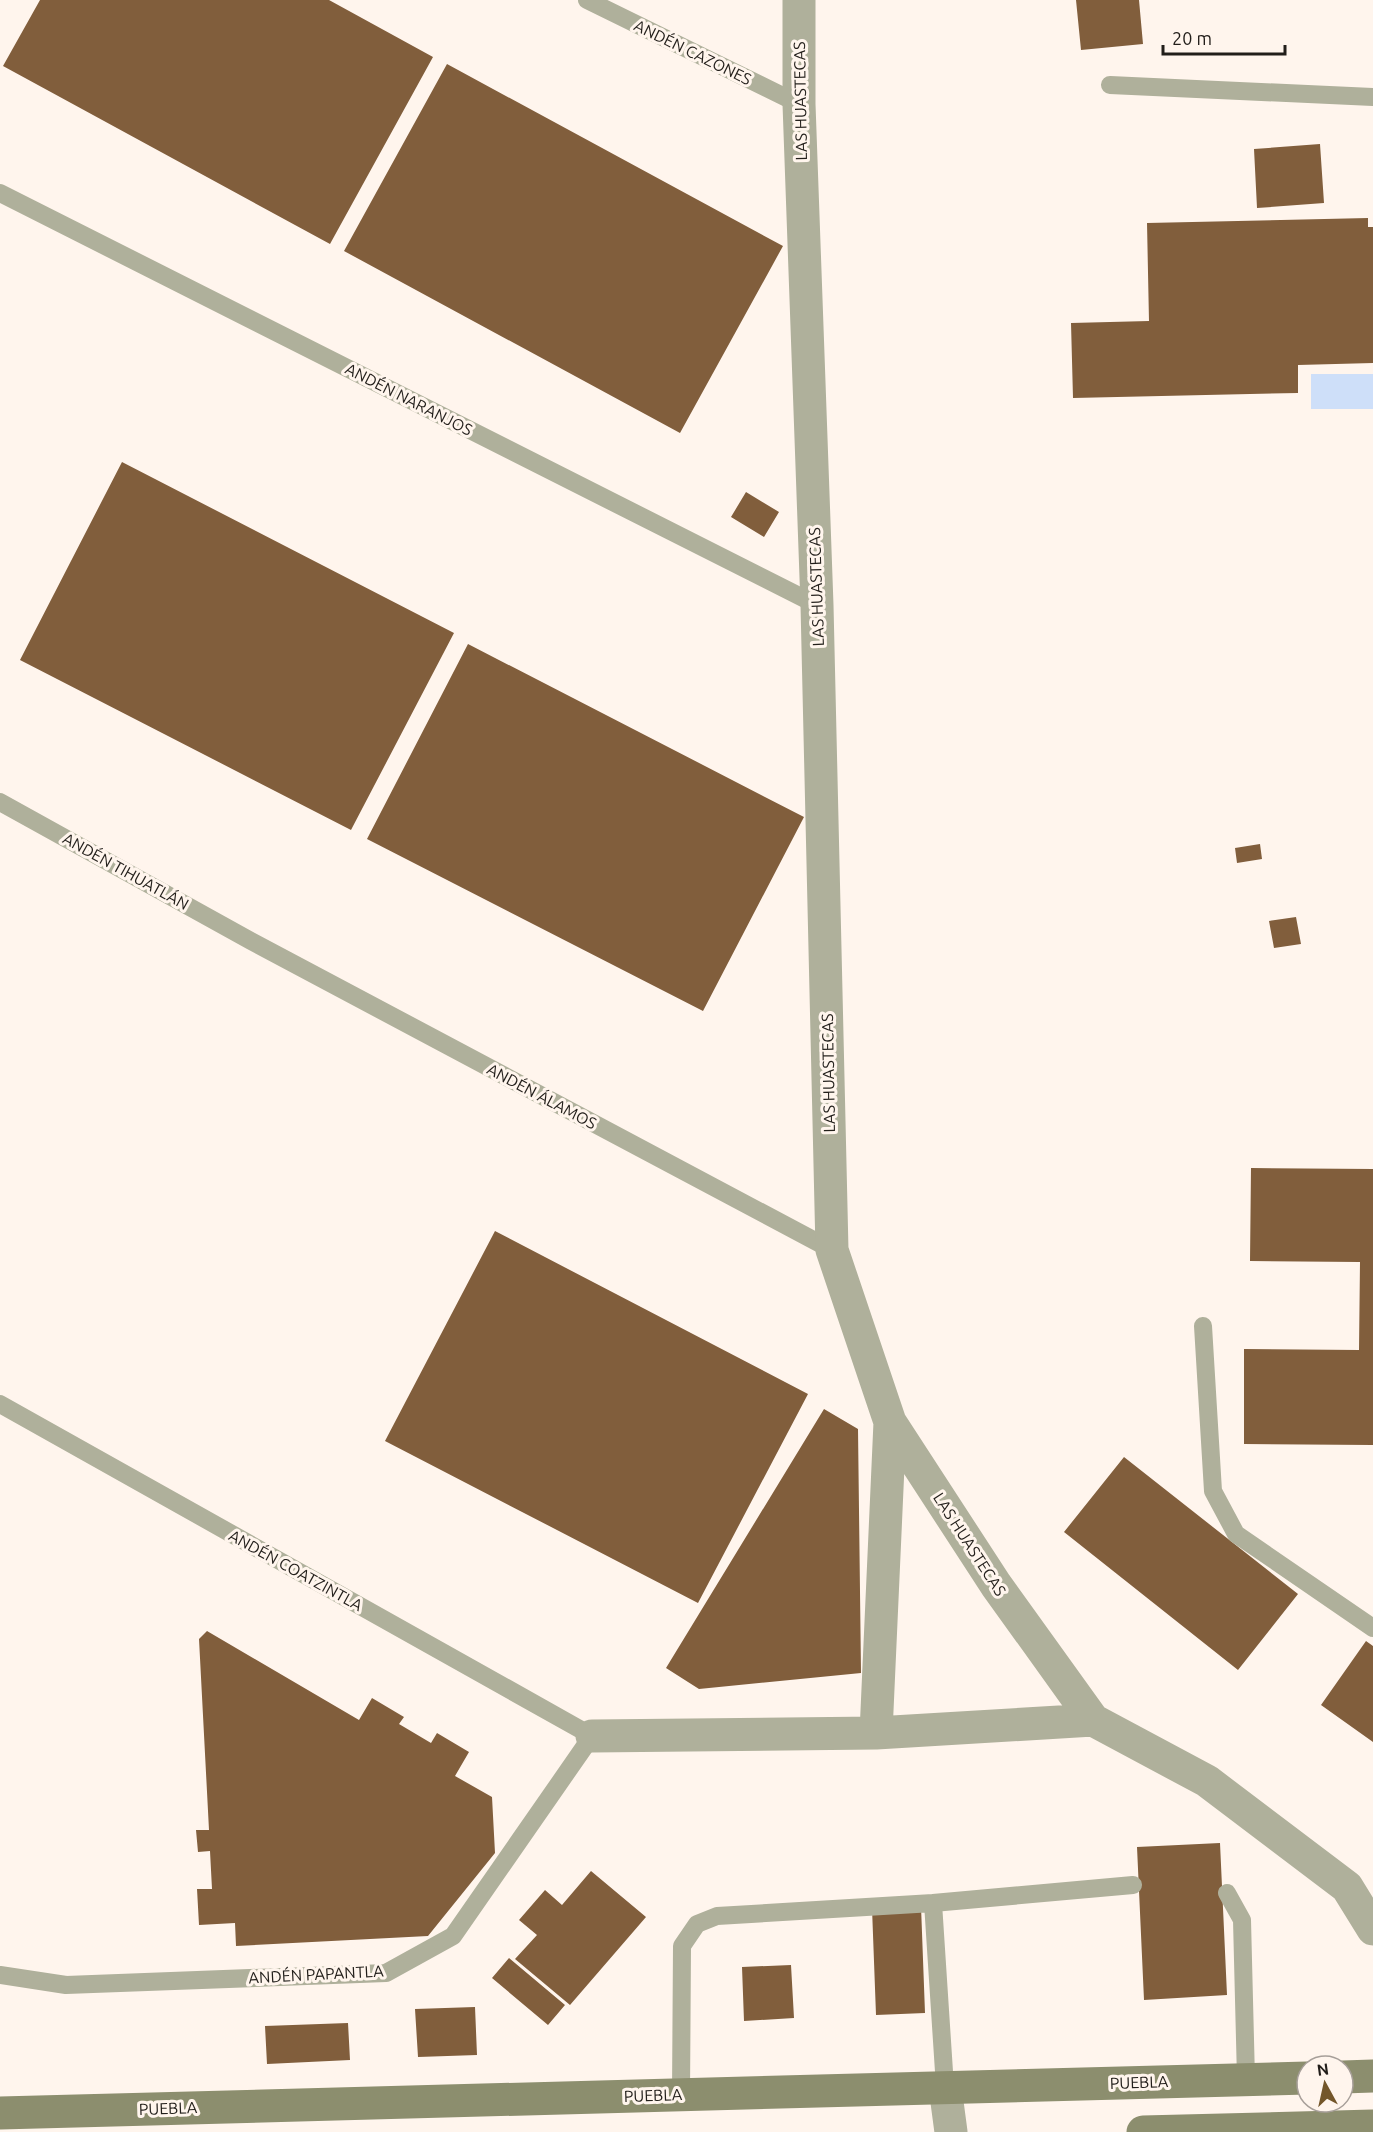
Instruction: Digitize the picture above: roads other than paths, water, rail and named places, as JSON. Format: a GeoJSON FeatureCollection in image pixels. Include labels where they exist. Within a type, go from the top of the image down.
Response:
{"type":"FeatureCollection","features":[{"type":"Feature","properties":{"kind":"main road"},"geometry":{"type":"LineString","coordinates":[[1355,2077],[1373,2076]]}},
{"type":"Feature","properties":{"kind":"main road","name":"PUEBLA"},"geometry":{"type":"LineString","coordinates":[[0,2113],[1295,2078]]}},
{"type":"Feature","properties":{"kind":"main road"},"geometry":{"type":"LineString","coordinates":[[1143,2132],[1373,2126]]}},
{"type":"Feature","properties":{"kind":"street","name":"LAS HUASTECAS"},"geometry":{"type":"LineString","coordinates":[[800,0],[799,104],[817,605],[832,1250],[890,1422],[996,1585],[1093,1720],[1207,1781],[1347,1887],[1373,1929]]}},
{"type":"Feature","properties":{"kind":"street"},"geometry":{"type":"LineString","coordinates":[[876,1733],[890,1422]]}},
{"type":"Feature","properties":{"kind":"street"},"geometry":{"type":"LineString","coordinates":[[592,1736],[876,1733],[1093,1720]]}},
{"type":"Feature","properties":{"kind":"street"},"geometry":{"type":"LineString","coordinates":[[945,2087],[951,2132]]}},
{"type":"Feature","properties":{"kind":"lane","name":"ANDÉN CAZONES"},"geometry":{"type":"LineString","coordinates":[[587,0],[799,104]]}},
{"type":"Feature","properties":{"kind":"lane"},"geometry":{"type":"LineString","coordinates":[[1110,85],[1373,97]]}},
{"type":"Feature","properties":{"kind":"lane","name":"ANDÉN NARANJOS"},"geometry":{"type":"LineString","coordinates":[[0,193],[817,605]]}},
{"type":"Feature","properties":{"kind":"lane","name":"ANDÉN TIHUATLÁN"},"geometry":{"type":"LineString","coordinates":[[0,802],[251,941]]}},
{"type":"Feature","properties":{"kind":"lane","name":"ANDÉN ÁLAMOS"},"geometry":{"type":"LineString","coordinates":[[251,941],[832,1250]]}},
{"type":"Feature","properties":{"kind":"lane"},"geometry":{"type":"LineString","coordinates":[[1203,1326],[1213,1491],[1236,1534],[1373,1628]]}},
{"type":"Feature","properties":{"kind":"lane","name":"ANDÉN COATZINTLA"},"geometry":{"type":"LineString","coordinates":[[0,1404],[592,1736]]}},
{"type":"Feature","properties":{"kind":"lane","name":"ANDÉN PAPANTLA"},"geometry":{"type":"LineString","coordinates":[[0,1975],[66,1985],[386,1973],[453,1936],[592,1736]]}},
{"type":"Feature","properties":{"kind":"lane"},"geometry":{"type":"LineString","coordinates":[[681,2094],[682,1946],[697,1924],[717,1916],[933,1903],[1133,1885]]}},
{"type":"Feature","properties":{"kind":"lane"},"geometry":{"type":"LineString","coordinates":[[1227,1893],[1242,1920],[1246,2079]]}},
{"type":"Feature","properties":{"kind":"lane"},"geometry":{"type":"LineString","coordinates":[[933,1903],[945,2087]]}},
{"type":"Feature","properties":{"kind":"water"},"geometry":{"type":"Polygon","coordinates":[[[1311,374],[1373,374],[1373,409],[1311,409],[1311,374]]]}}]}
